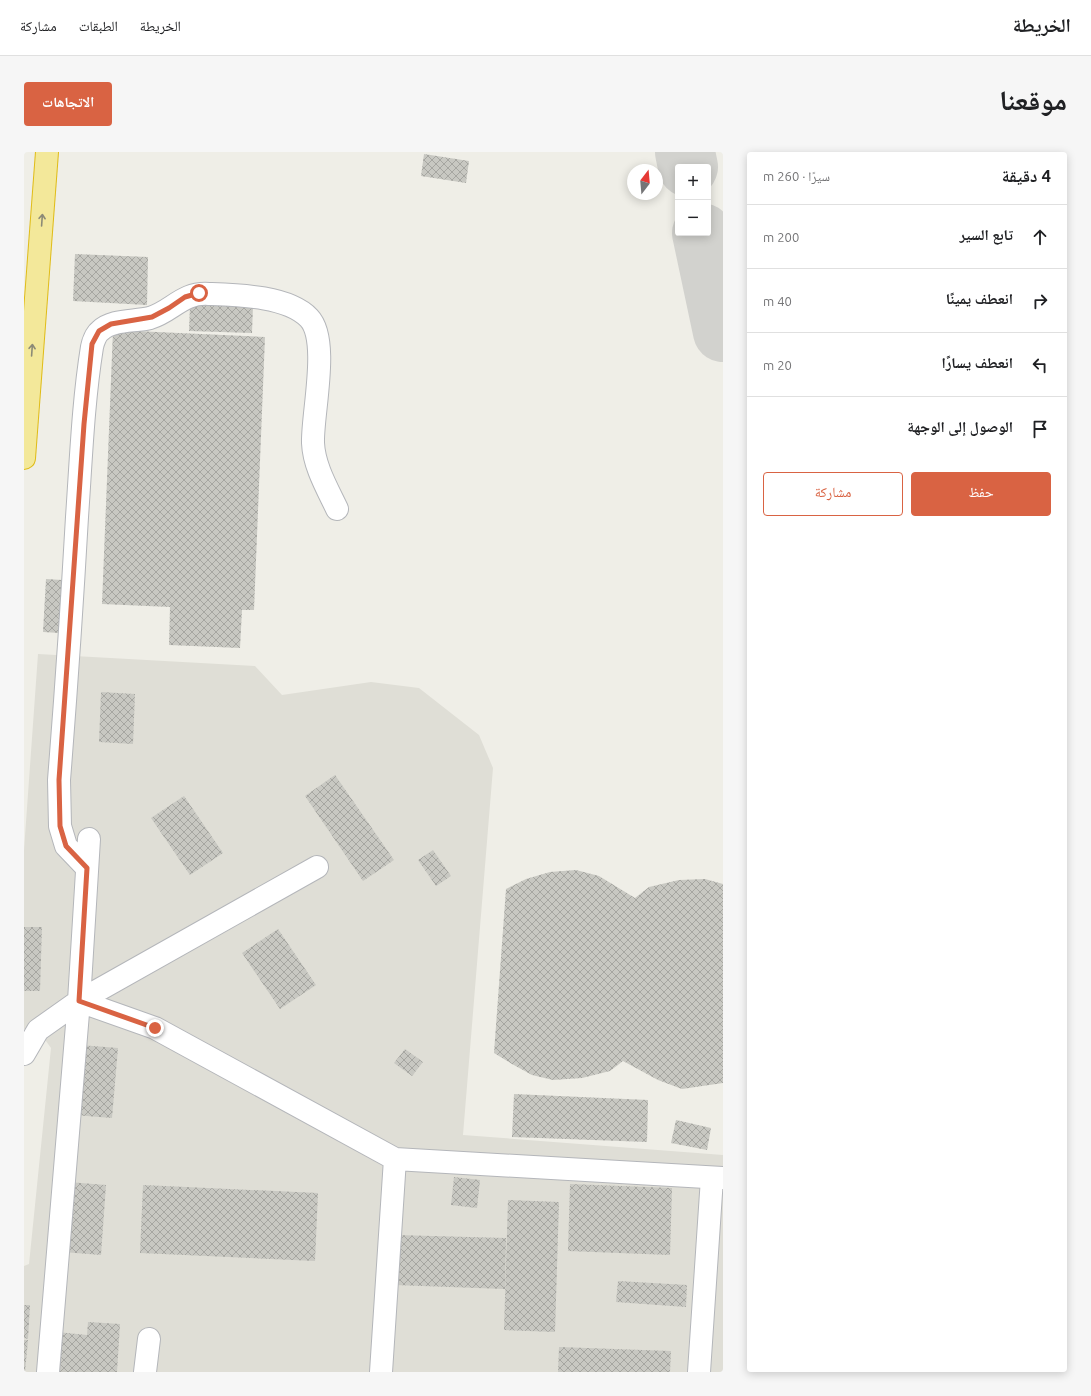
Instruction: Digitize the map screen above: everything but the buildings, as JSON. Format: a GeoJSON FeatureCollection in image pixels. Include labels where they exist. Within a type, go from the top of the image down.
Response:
{"type":"FeatureCollection","features":[{"type":"Feature","properties":{"kind":"highway"},"geometry":{"type":"LineString","coordinates":[[24,458],[47,152]]}},
{"type":"Feature","properties":{"kind":"lane"},"geometry":{"type":"LineString","coordinates":[[87,868],[66,846],[60,826],[59,780],[84,424],[92,344],[99,331],[111,324],[152,317],[185,297],[199,293],[260,298],[285,303],[310,319],[319,339],[317,400],[313,444],[320,475],[337,509]]}},
{"type":"Feature","properties":{"kind":"lane"},"geometry":{"type":"LineString","coordinates":[[48,1372],[79,1001],[89,839]]}},
{"type":"Feature","properties":{"kind":"lane"},"geometry":{"type":"LineString","coordinates":[[24,1054],[38,1030],[79,1001],[317,867]]}},
{"type":"Feature","properties":{"kind":"lane"},"geometry":{"type":"LineString","coordinates":[[79,1001],[155,1028],[395,1159],[718,1178],[699,1372]]}},
{"type":"Feature","properties":{"kind":"lane"},"geometry":{"type":"LineString","coordinates":[[381,1372],[395,1159]]}},
{"type":"Feature","properties":{"kind":"lane"},"geometry":{"type":"LineString","coordinates":[[146,1372],[148,1339]]}},
{"type":"Feature","properties":{"kind":"shaded area"},"geometry":{"type":"Polygon","coordinates":[[[38,654],[255,666],[282,695],[371,682],[419,688],[479,735],[493,768],[463,1135],[723,1155],[723,1372],[24,1372],[24,1266],[29,1264],[51,1048],[38,1030],[24,1029],[24,850],[38,654]]]}},
{"type":"Feature","properties":{"kind":"taxiway"},"geometry":{"type":"LineString","coordinates":[[685,152],[687,164]]}},
{"type":"Feature","properties":{"kind":"taxiway"},"geometry":{"type":"LineString","coordinates":[[703,236],[723,332]]}},
{"type":"Feature","properties":{"kind":"route"},"geometry":{"type":"LineString","coordinates":[[155,1028],[79,1001],[87,868],[66,846],[60,826],[59,780],[84,424],[92,344],[99,331],[111,324],[152,317],[185,297],[199,293]]}}]}
